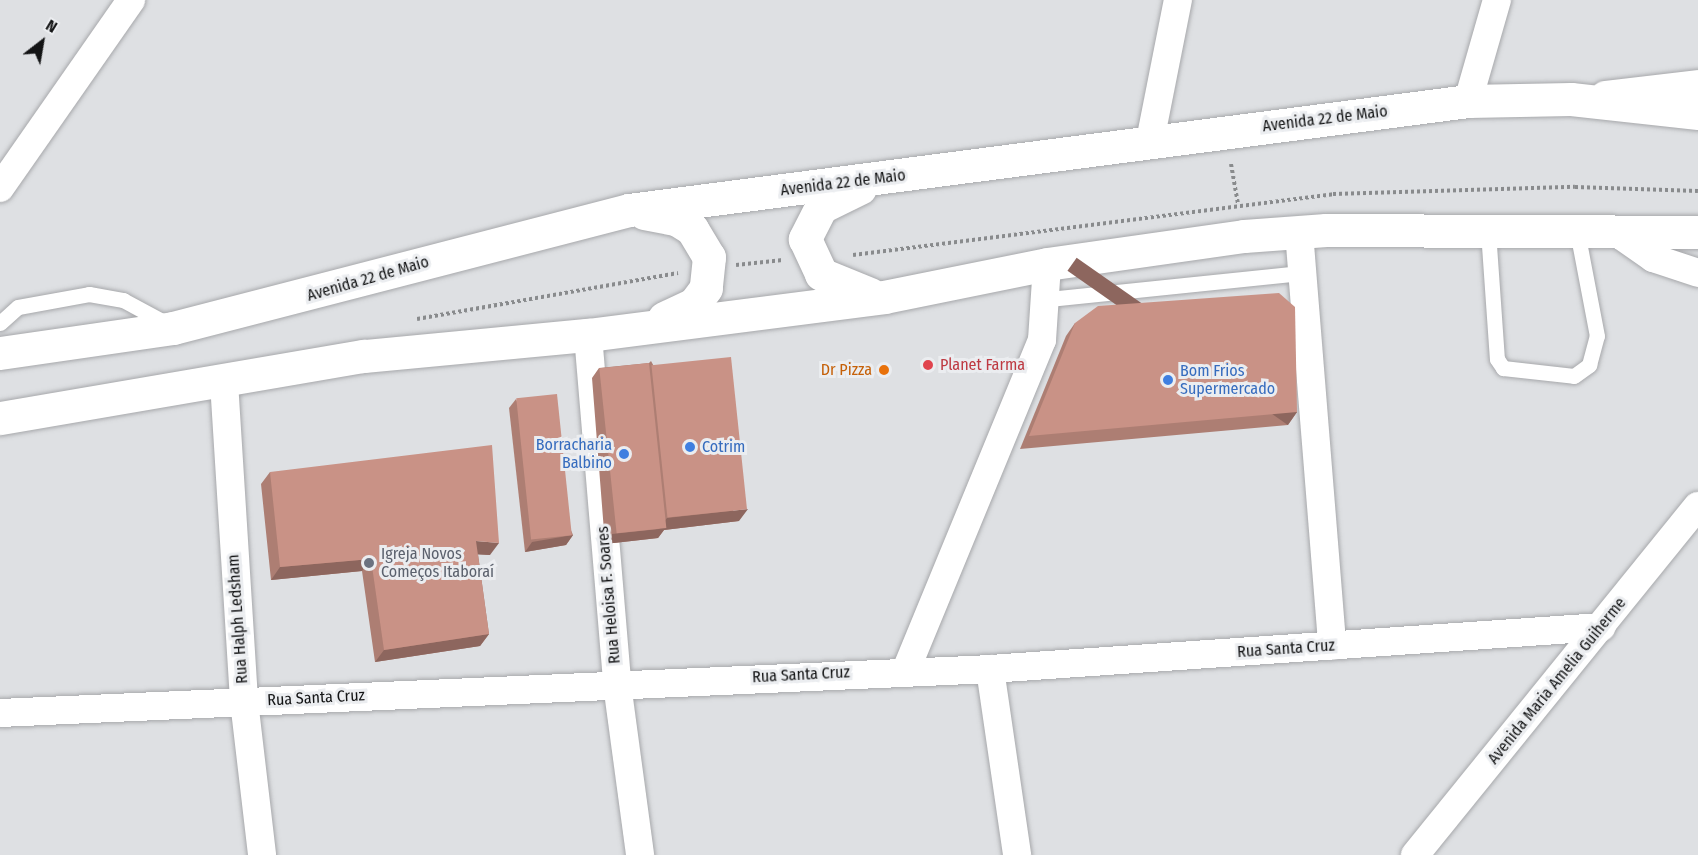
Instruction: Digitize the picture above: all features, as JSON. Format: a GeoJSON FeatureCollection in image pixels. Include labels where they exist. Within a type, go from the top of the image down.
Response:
{"type":"FeatureCollection","features":[{"type":"Feature","properties":{"kind":"main road","name":"Avenida 22 de Maio"},"geometry":{"type":"LineString","coordinates":[[0,353],[173,328],[629,210],[1468,101],[1571,99],[1698,113]]}},
{"type":"Feature","properties":{"kind":"main road"},"geometry":{"type":"LineString","coordinates":[[885,297],[852,290],[821,274],[805,239],[813,218],[832,198],[899,176]]}},
{"type":"Feature","properties":{"kind":"main road"},"geometry":{"type":"LineString","coordinates":[[629,210],[676,219],[692,229],[703,243],[712,273],[694,304],[678,314],[636,326]]}},
{"type":"Feature","properties":{"kind":"main road"},"geometry":{"type":"LineString","coordinates":[[0,418],[224,382],[364,356],[588,335],[636,326],[885,297],[1047,264],[1299,232],[1613,230],[1698,232]]}},
{"type":"Feature","properties":{"kind":"street"},"geometry":{"type":"LineString","coordinates":[[0,188],[131,0]]}},
{"type":"Feature","properties":{"kind":"street"},"geometry":{"type":"LineString","coordinates":[[1150,141],[1178,0]]}},
{"type":"Feature","properties":{"kind":"street"},"geometry":{"type":"LineString","coordinates":[[1468,101],[1497,0]]}},
{"type":"Feature","properties":{"kind":"street"},"geometry":{"type":"LineString","coordinates":[[1571,99],[1698,84]]}},
{"type":"Feature","properties":{"kind":"street"},"geometry":{"type":"LineString","coordinates":[[1613,230],[1653,258],[1698,273]]}},
{"type":"Feature","properties":{"kind":"street"},"geometry":{"type":"LineString","coordinates":[[1299,232],[1332,646]]}},
{"type":"Feature","properties":{"kind":"street"},"geometry":{"type":"LineString","coordinates":[[906,670],[1042,340],[1049,299],[1047,264]]}},
{"type":"Feature","properties":{"kind":"street","name":"Rua Heloisa F. Soares"},"geometry":{"type":"LineString","coordinates":[[588,335],[616,684],[640,855]]}},
{"type":"Feature","properties":{"kind":"street","name":"Rua Halph Ledsham"},"geometry":{"type":"LineString","coordinates":[[224,382],[244,701],[262,855]]}},
{"type":"Feature","properties":{"kind":"street","name":"Avenida Maria Amelia Guiherme"},"geometry":{"type":"LineString","coordinates":[[1415,855],[1698,506]]}},
{"type":"Feature","properties":{"kind":"street","name":"Rua Santa Cruz"},"geometry":{"type":"LineString","coordinates":[[0,713],[906,670],[990,669],[1602,627]]}},
{"type":"Feature","properties":{"kind":"street"},"geometry":{"type":"LineString","coordinates":[[990,669],[1017,855]]}},
{"type":"Feature","properties":{"kind":"lane"},"geometry":{"type":"LineString","coordinates":[[1488,231],[1497,359],[1503,368],[1574,376],[1589,365],[1597,336],[1577,231]]}},
{"type":"Feature","properties":{"kind":"lane"},"geometry":{"type":"LineString","coordinates":[[1049,299],[1301,273]]}},
{"type":"Feature","properties":{"kind":"lane"},"geometry":{"type":"LineString","coordinates":[[0,323],[18,307],[89,294],[123,300],[173,328]]}},
{"type":"Feature","properties":{"kind":"path"},"geometry":{"type":"LineString","coordinates":[[1231,164],[1239,212]]}},
{"type":"Feature","properties":{"kind":"building","name":"Bom Frios Supermercado"},"geometry":{"type":"Polygon","coordinates":[[[1279,293],[1295,307],[1297,412],[1029,436],[1075,323],[1098,306],[1279,293]]]}},
{"type":"Feature","properties":{"kind":"building","name":"Cotrim"},"geometry":{"type":"Polygon","coordinates":[[[731,357],[747,509],[667,518],[651,365],[731,357]]]}},
{"type":"Feature","properties":{"kind":"building","name":"Borracharia Balbino"},"geometry":{"type":"Polygon","coordinates":[[[649,363],[666,528],[617,533],[599,368],[649,363]]]}},
{"type":"Feature","properties":{"kind":"building"},"geometry":{"type":"Polygon","coordinates":[[[557,394],[572,535],[531,540],[516,398],[557,394]]]}},
{"type":"Feature","properties":{"kind":"building","name":"Igreja Novos Começos Itaboraí"},"geometry":{"type":"Polygon","coordinates":[[[492,445],[499,543],[476,541],[489,634],[384,650],[371,559],[280,567],[270,472],[492,445]]]}},
{"type":"Feature","properties":{"kind":"place","name":"Planet Farma"},"geometry":{"type":"Point","coordinates":[928,365]}},
{"type":"Feature","properties":{"kind":"place","name":"Dr Pizza"},"geometry":{"type":"Point","coordinates":[884,370]}},
{"type":"Feature","properties":{"kind":"place","name":"Bom Frios Supermercado"},"geometry":{"type":"Point","coordinates":[1168,380]}},
{"type":"Feature","properties":{"kind":"place","name":"Cotrim"},"geometry":{"type":"Point","coordinates":[690,447]}},
{"type":"Feature","properties":{"kind":"place","name":"Borracharia Balbino"},"geometry":{"type":"Point","coordinates":[624,454]}},
{"type":"Feature","properties":{"kind":"place","name":"Igreja Novos Começos Itaboraí"},"geometry":{"type":"Point","coordinates":[369,563]}}]}
